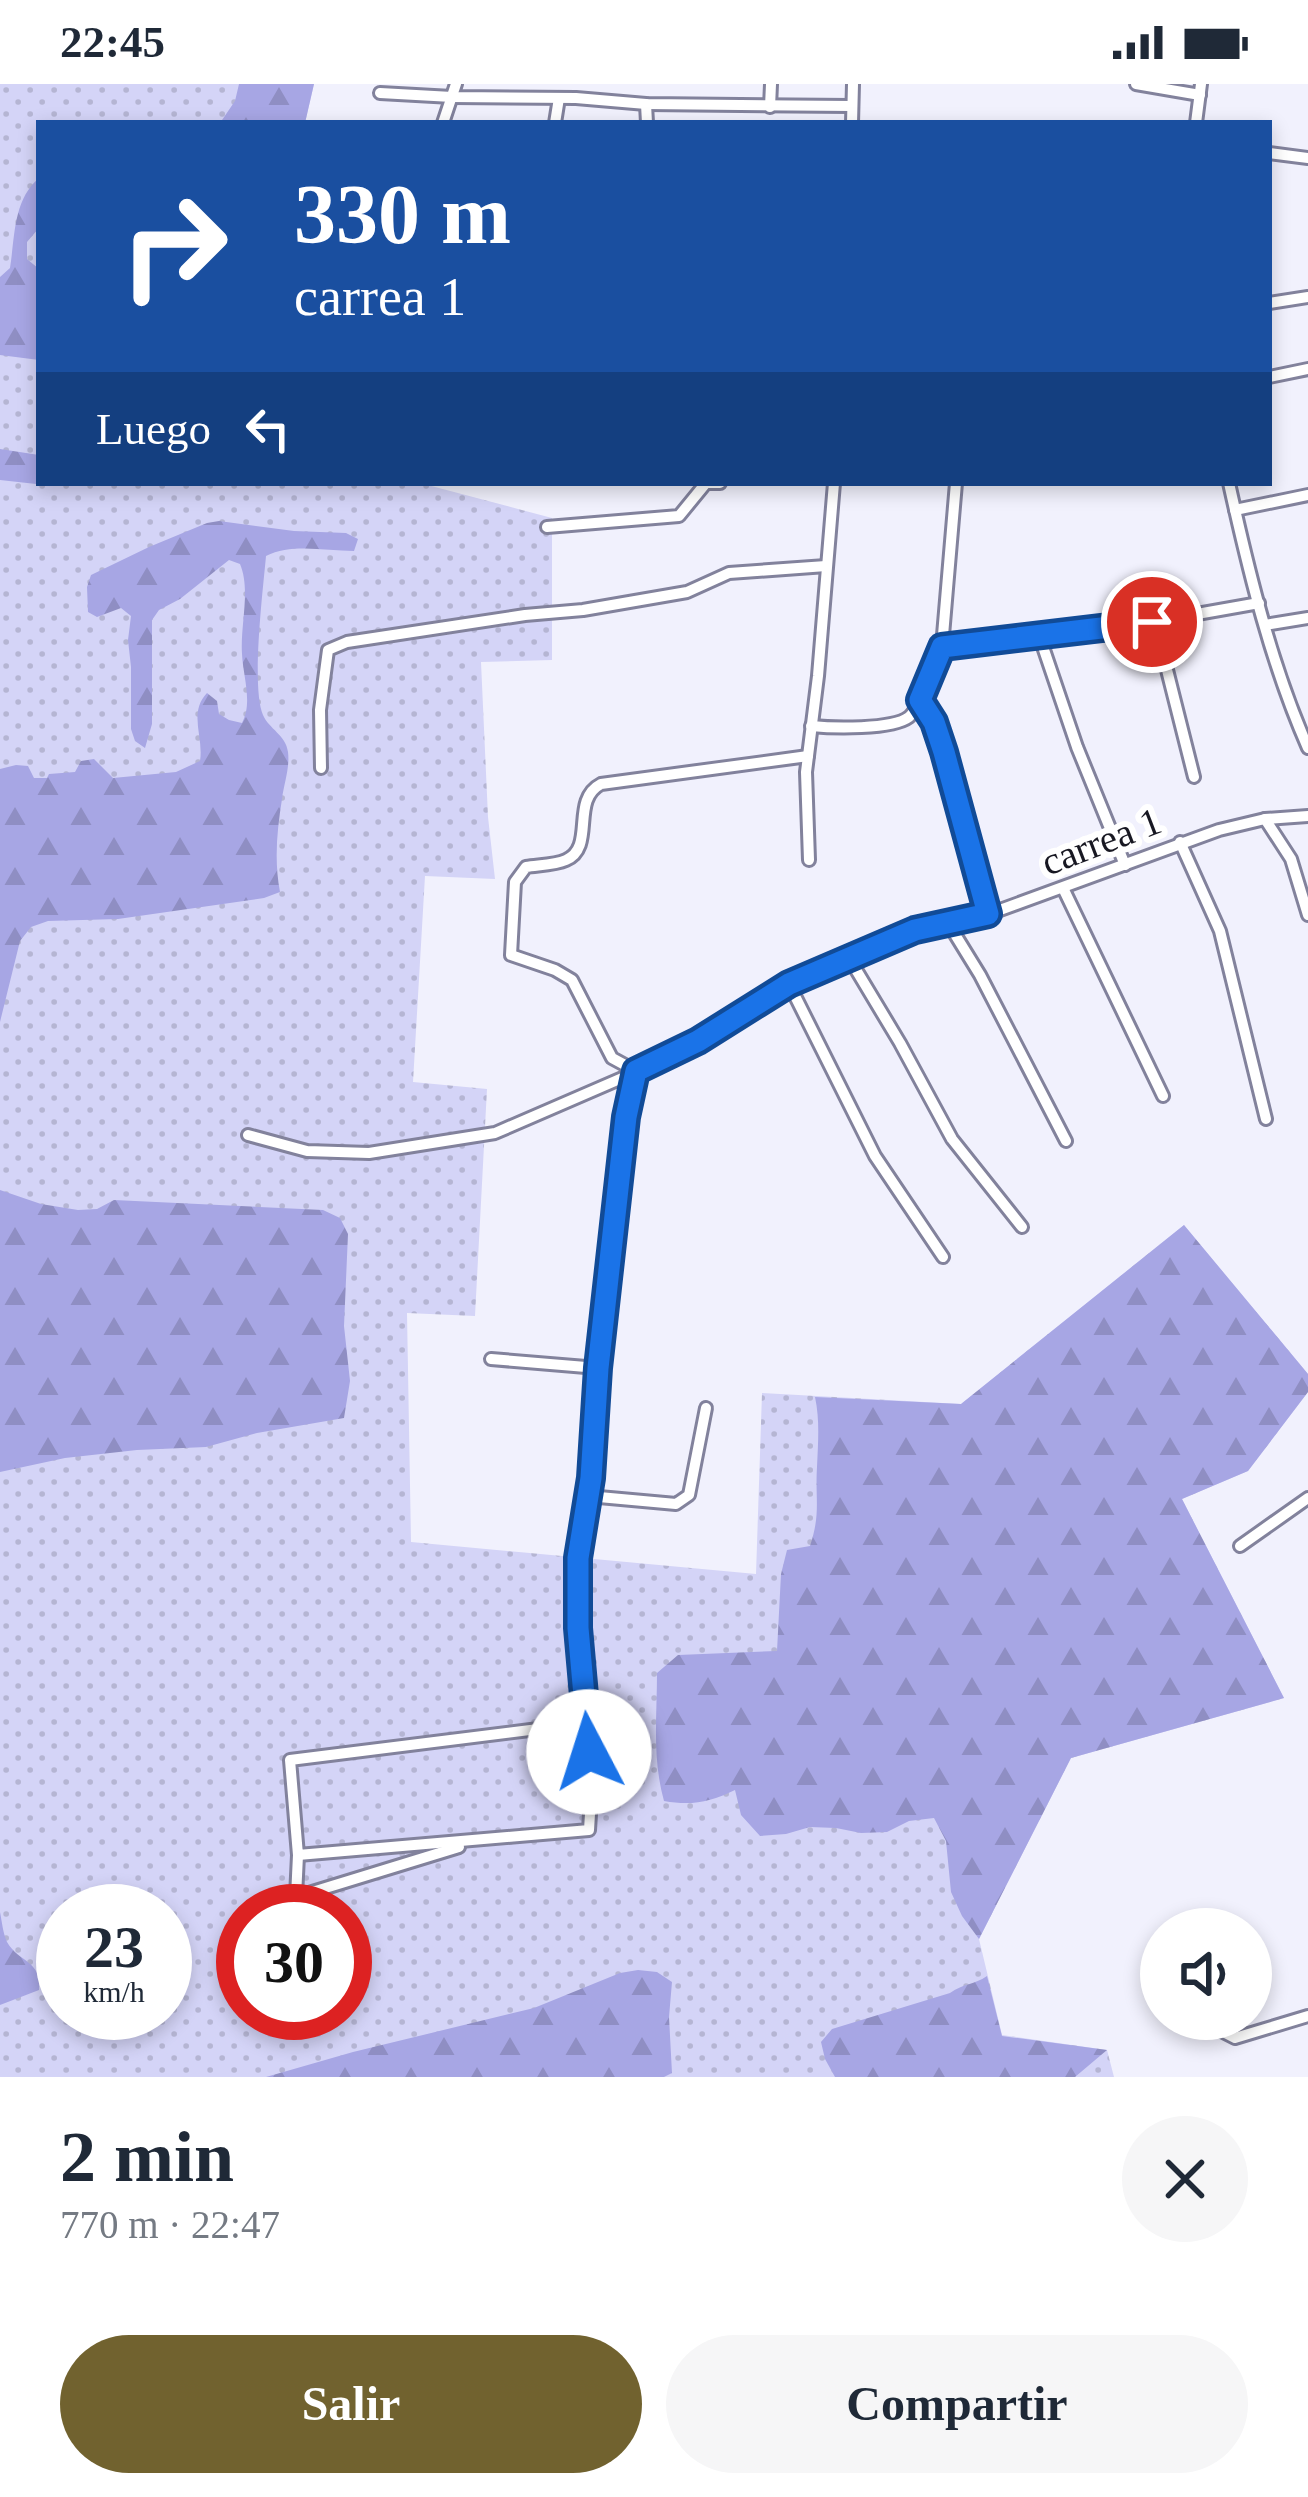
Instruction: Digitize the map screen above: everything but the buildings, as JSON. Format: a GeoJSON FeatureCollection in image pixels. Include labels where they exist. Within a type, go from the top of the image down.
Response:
{"type":"FeatureCollection","features":[{"type":"Feature","properties":{"kind":"street"},"geometry":{"type":"LineString","coordinates":[[443,120],[456,84]]}},
{"type":"Feature","properties":{"kind":"street"},"geometry":{"type":"LineString","coordinates":[[759,120],[771,84]]}},
{"type":"Feature","properties":{"kind":"street"},"geometry":{"type":"LineString","coordinates":[[852,120],[853,84]]}},
{"type":"Feature","properties":{"kind":"street"},"geometry":{"type":"LineString","coordinates":[[1136,84],[1201,90],[1196,120]]}},
{"type":"Feature","properties":{"kind":"street"},"geometry":{"type":"LineString","coordinates":[[380,93],[559,98],[577,91],[646,104],[850,106]]}},
{"type":"Feature","properties":{"kind":"street"},"geometry":{"type":"LineString","coordinates":[[555,120],[559,98]]}},
{"type":"Feature","properties":{"kind":"street"},"geometry":{"type":"LineString","coordinates":[[646,104],[647,120]]}},
{"type":"Feature","properties":{"kind":"street"},"geometry":{"type":"LineString","coordinates":[[1272,153],[1308,158]]}},
{"type":"Feature","properties":{"kind":"street"},"geometry":{"type":"LineString","coordinates":[[1272,303],[1308,297]]}},
{"type":"Feature","properties":{"kind":"street"},"geometry":{"type":"LineString","coordinates":[[1272,376],[1308,369]]}},
{"type":"Feature","properties":{"kind":"street"},"geometry":{"type":"LineString","coordinates":[[547,527],[679,516],[704,486]]}},
{"type":"Feature","properties":{"kind":"street"},"geometry":{"type":"LineString","coordinates":[[809,860],[808,756],[834,486]]}},
{"type":"Feature","properties":{"kind":"street"},"geometry":{"type":"LineString","coordinates":[[811,726],[892,724],[909,717],[920,700],[942,647],[956,486]]}},
{"type":"Feature","properties":{"kind":"street"},"geometry":{"type":"LineString","coordinates":[[1230,486],[1265,626],[1289,706],[1308,748]]}},
{"type":"Feature","properties":{"kind":"street"},"geometry":{"type":"LineString","coordinates":[[1235,510],[1308,495]]}},
{"type":"Feature","properties":{"kind":"street"},"geometry":{"type":"LineString","coordinates":[[321,768],[320,710],[328,650],[347,642],[686,592],[728,573],[826,566]]}},
{"type":"Feature","properties":{"kind":"street"},"geometry":{"type":"LineString","coordinates":[[942,647],[1152,622],[1259,603]]}},
{"type":"Feature","properties":{"kind":"street"},"geometry":{"type":"LineString","coordinates":[[1265,626],[1308,618]]}},
{"type":"Feature","properties":{"kind":"street"},"geometry":{"type":"LineString","coordinates":[[1152,622],[1193,777]]}},
{"type":"Feature","properties":{"kind":"street"},"geometry":{"type":"LineString","coordinates":[[1039,635],[1077,747],[1125,865]]}},
{"type":"Feature","properties":{"kind":"street"},"geometry":{"type":"LineString","coordinates":[[920,700],[944,752],[988,914]]}},
{"type":"Feature","properties":{"kind":"street"},"geometry":{"type":"LineString","coordinates":[[298,1855],[589,1830],[592,1781],[578,1628],[578,1558],[626,1117],[636,1071],[612,1058],[572,980],[511,955],[515,882],[526,867],[568,860],[576,852],[583,806],[592,789],[601,784],[808,756]]}},
{"type":"Feature","properties":{"kind":"street","name":"carrea 1"},"geometry":{"type":"LineString","coordinates":[[248,1135],[307,1151],[369,1153],[495,1133],[689,1046],[789,984],[915,930],[988,914],[1180,842],[1265,819],[1308,816]]}},
{"type":"Feature","properties":{"kind":"street"},"geometry":{"type":"LineString","coordinates":[[1265,819],[1291,860],[1308,915]]}},
{"type":"Feature","properties":{"kind":"street"},"geometry":{"type":"LineString","coordinates":[[1180,842],[1220,931],[1266,1120]]}},
{"type":"Feature","properties":{"kind":"street"},"geometry":{"type":"LineString","coordinates":[[1063,888],[1163,1096]]}},
{"type":"Feature","properties":{"kind":"street"},"geometry":{"type":"LineString","coordinates":[[948,923],[1066,1141]]}},
{"type":"Feature","properties":{"kind":"street"},"geometry":{"type":"LineString","coordinates":[[849,958],[952,1139],[1022,1227]]}},
{"type":"Feature","properties":{"kind":"street"},"geometry":{"type":"LineString","coordinates":[[789,984],[875,1156],[943,1257]]}},
{"type":"Feature","properties":{"kind":"street"},"geometry":{"type":"LineString","coordinates":[[491,1359],[598,1368]]}},
{"type":"Feature","properties":{"kind":"street"},"geometry":{"type":"LineString","coordinates":[[588,1496],[676,1504],[689,1495],[706,1408]]}},
{"type":"Feature","properties":{"kind":"street"},"geometry":{"type":"LineString","coordinates":[[1240,1546],[1308,1498]]}},
{"type":"Feature","properties":{"kind":"street"},"geometry":{"type":"LineString","coordinates":[[480,1840],[296,1897],[298,1855],[290,1760],[586,1724]]}},
{"type":"Feature","properties":{"kind":"street"},"geometry":{"type":"LineString","coordinates":[[1272,2027],[1308,2016]]}},
{"type":"Feature","properties":{"kind":"shaded area"},"geometry":{"type":"Polygon","coordinates":[[[0,84],[314,84],[306,120],[36,120],[36,486],[431,486],[552,518],[552,660],[481,662],[495,879],[425,876],[413,1082],[487,1089],[475,1316],[407,1313],[411,1542],[756,1574],[762,1393],[961,1404],[1184,1225],[1308,1374],[1308,1392],[1248,1471],[1182,1499],[1284,1698],[1071,1758],[979,1939],[1002,2035],[1107,2050],[1114,2077],[0,2077],[0,84]]]}},
{"type":"Feature","properties":{"kind":"green space"},"geometry":{"type":"Polygon","coordinates":[[[239,84],[314,84],[306,120],[222,120],[235,101],[239,84]]]}},
{"type":"Feature","properties":{"kind":"green space"},"geometry":{"type":"Polygon","coordinates":[[[36,181],[36,232],[27,242],[27,259],[36,266],[36,360],[0,355],[0,277],[10,268],[20,208],[36,181]]]}},
{"type":"Feature","properties":{"kind":"green space"},"geometry":{"type":"Polygon","coordinates":[[[0,449],[36,455],[36,484],[0,480],[0,449]]]}},
{"type":"Feature","properties":{"kind":"green space"},"geometry":{"type":"Polygon","coordinates":[[[219,521],[346,533],[358,539],[354,551],[298,549],[266,556],[259,638],[260,702],[266,720],[287,746],[288,758],[278,834],[280,892],[118,919],[48,921],[31,927],[20,941],[0,1022],[0,769],[28,766],[34,778],[47,778],[75,772],[81,761],[94,759],[113,778],[176,772],[200,761],[197,717],[207,693],[217,701],[219,714],[242,723],[247,698],[242,654],[245,585],[240,564],[229,560],[152,620],[152,724],[145,748],[135,741],[131,729],[131,616],[121,608],[97,617],[88,612],[91,575],[219,521]]]}},
{"type":"Feature","properties":{"kind":"green space"},"geometry":{"type":"Polygon","coordinates":[[[0,1190],[78,1210],[97,1209],[114,1200],[323,1210],[340,1218],[348,1234],[344,1326],[350,1381],[344,1418],[206,1447],[65,1458],[0,1472],[0,1190]]]}},
{"type":"Feature","properties":{"kind":"green space"},"geometry":{"type":"Polygon","coordinates":[[[1184,1225],[1308,1374],[1308,1392],[1248,1471],[1182,1499],[1284,1698],[1071,1758],[979,1939],[951,1892],[946,1841],[934,1818],[909,1821],[887,1832],[810,1827],[760,1836],[741,1815],[735,1790],[701,1802],[664,1801],[657,1753],[657,1673],[678,1655],[777,1651],[781,1574],[787,1550],[810,1546],[815,1524],[815,1397],[961,1404],[1184,1225]]]}},
{"type":"Feature","properties":{"kind":"green space"},"geometry":{"type":"Polygon","coordinates":[[[0,1912],[7,1942],[36,1972],[36,1991],[0,2005],[0,1912]]]}},
{"type":"Feature","properties":{"kind":"green space"},"geometry":{"type":"Polygon","coordinates":[[[638,1970],[657,1972],[672,1982],[672,2073],[664,2077],[266,2077],[534,2008],[638,1970]]]}},
{"type":"Feature","properties":{"kind":"green space"},"geometry":{"type":"Polygon","coordinates":[[[987,1976],[1002,2036],[1107,2050],[1075,2077],[835,2077],[821,2042],[832,2029],[950,1993],[987,1976]]]}},
{"type":"Feature","properties":{"kind":"route"},"geometry":{"type":"LineString","coordinates":[[589,1752],[578,1628],[578,1558],[591,1478],[598,1368],[626,1117],[636,1071],[673,1056],[789,984],[915,930],[988,914],[944,752],[920,700],[942,647],[1152,622]]}}]}
